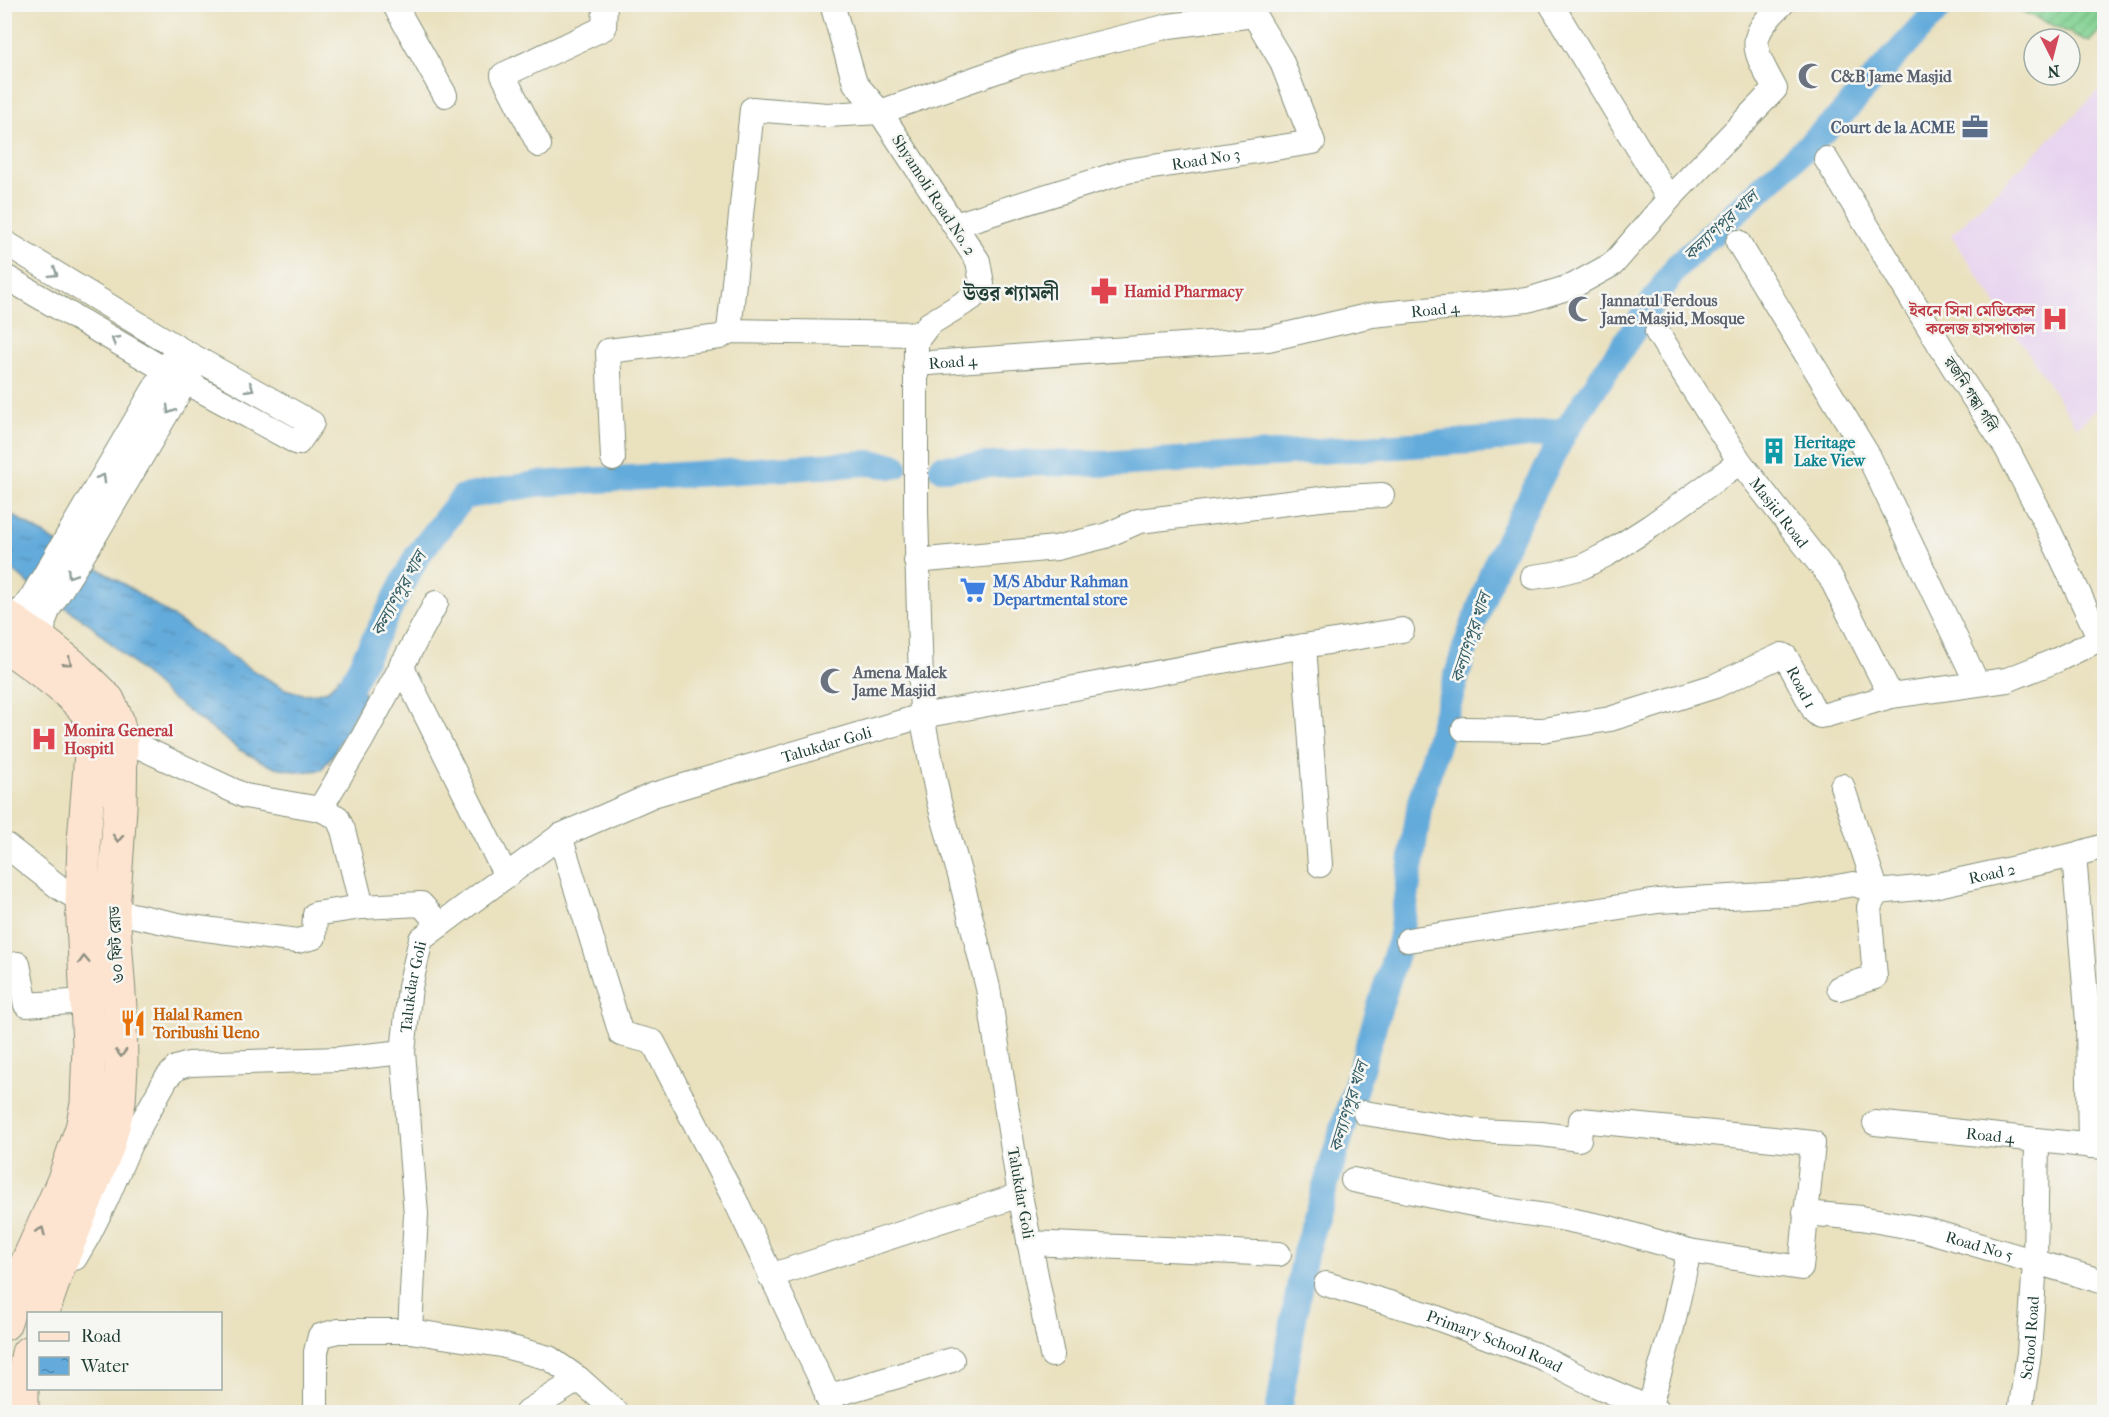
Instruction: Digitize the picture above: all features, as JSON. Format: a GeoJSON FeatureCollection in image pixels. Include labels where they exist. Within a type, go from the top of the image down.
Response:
{"type":"FeatureCollection","features":[{"type":"Feature","properties":{"kind":"street"},"geometry":{"type":"LineString","coordinates":[[394,4],[445,95]]}},
{"type":"Feature","properties":{"kind":"street"},"geometry":{"type":"LineString","coordinates":[[539,145],[502,75],[604,28],[605,4]]}},
{"type":"Feature","properties":{"kind":"street","name":"Shyamoli Road No. 2"},"geometry":{"type":"LineString","coordinates":[[832,4],[855,83],[880,112],[978,261],[982,284],[972,298],[929,324],[921,334]]}},
{"type":"Feature","properties":{"kind":"street"},"geometry":{"type":"LineString","coordinates":[[1551,4],[1669,199]]}},
{"type":"Feature","properties":{"kind":"street","name":"Road 4"},"geometry":{"type":"LineString","coordinates":[[915,364],[1268,339],[1372,315],[1528,300],[1573,286],[1613,264],[1669,199],[1775,89],[1755,47],[1756,37],[1770,15],[1782,4]]}},
{"type":"Feature","properties":{"kind":"street"},"geometry":{"type":"LineString","coordinates":[[729,331],[752,109],[827,115],[880,112],[1020,63],[1169,26],[1253,10]]}},
{"type":"Feature","properties":{"kind":"street","name":"Road No 3"},"geometry":{"type":"LineString","coordinates":[[955,225],[1127,171],[1313,142],[1281,60],[1253,10]]}},
{"type":"Feature","properties":{"kind":"street","name":"রজনি গন্ধা গলি"},"geometry":{"type":"LineString","coordinates":[[1826,159],[1936,339],[2007,449],[2102,638]]}},
{"type":"Feature","properties":{"kind":"street"},"geometry":{"type":"LineString","coordinates":[[4,242],[178,348],[312,423],[298,443],[186,382],[4,276]]}},
{"type":"Feature","properties":{"kind":"street"},"geometry":{"type":"LineString","coordinates":[[1738,242],[1869,457],[1977,682]]}},
{"type":"Feature","properties":{"kind":"street"},"geometry":{"type":"LineString","coordinates":[[613,459],[608,351],[720,337],[729,331],[921,334]]}},
{"type":"Feature","properties":{"kind":"street","name":"Masjid Road"},"geometry":{"type":"LineString","coordinates":[[1657,332],[1740,462],[1831,578],[1891,696]]}},
{"type":"Feature","properties":{"kind":"street"},"geometry":{"type":"LineString","coordinates":[[915,364],[916,341],[921,334]]}},
{"type":"Feature","properties":{"kind":"street"},"geometry":{"type":"LineString","coordinates":[[83,534],[178,348]]}},
{"type":"Feature","properties":{"kind":"street"},"geometry":{"type":"LineString","coordinates":[[6,626],[25,607],[41,601],[199,359]]}},
{"type":"Feature","properties":{"kind":"street","name":"Talukdar Goli"},"geometry":{"type":"LineString","coordinates":[[915,364],[916,561],[922,716],[939,802],[988,988],[1020,1195],[1052,1355]]}},
{"type":"Feature","properties":{"kind":"street"},"geometry":{"type":"LineString","coordinates":[[1533,577],[1582,567],[1609,553],[1740,462]]}},
{"type":"Feature","properties":{"kind":"street"},"geometry":{"type":"LineString","coordinates":[[916,561],[1056,548],[1105,536],[1139,521],[1329,498],[1382,495]]}},
{"type":"Feature","properties":{"kind":"street"},"geometry":{"type":"LineString","coordinates":[[41,601],[44,621],[42,641]]}},
{"type":"Feature","properties":{"kind":"street"},"geometry":{"type":"LineString","coordinates":[[320,809],[362,739],[435,603]]}},
{"type":"Feature","properties":{"kind":"street"},"geometry":{"type":"LineString","coordinates":[[6,626],[42,641],[72,665],[98,706]]}},
{"type":"Feature","properties":{"kind":"street"},"geometry":{"type":"LineString","coordinates":[[6,626],[58,686],[98,706]]}},
{"type":"Feature","properties":{"kind":"street"},"geometry":{"type":"LineString","coordinates":[[922,716],[1402,630]]}},
{"type":"Feature","properties":{"kind":"street","name":"Road 1"},"geometry":{"type":"LineString","coordinates":[[1464,729],[1542,730],[1610,719],[1715,686],[1782,655],[1786,657],[1815,712],[1820,716],[1891,696],[1977,682],[2007,680],[2057,660],[2102,638]]}},
{"type":"Feature","properties":{"kind":"street"},"geometry":{"type":"LineString","coordinates":[[1304,646],[1320,864]]}},
{"type":"Feature","properties":{"kind":"street"},"geometry":{"type":"LineString","coordinates":[[401,665],[506,876]]}},
{"type":"Feature","properties":{"kind":"street","name":"৬০ ফিট রোড"},"geometry":{"type":"LineString","coordinates":[[41,1312],[29,1267],[108,1145],[119,1102],[120,1008],[113,911],[120,808],[111,752],[92,726],[98,706]]}},
{"type":"Feature","properties":{"kind":"street","name":"Talukdar Goli"},"geometry":{"type":"LineString","coordinates":[[29,1267],[75,1257],[88,1236],[129,1146],[166,1079],[176,1068],[189,1064],[339,1059],[403,1052],[410,987],[421,939],[560,836],[653,795],[922,716]]}},
{"type":"Feature","properties":{"kind":"street"},"geometry":{"type":"LineString","coordinates":[[111,752],[245,796],[320,809],[337,817],[343,830],[362,907]]}},
{"type":"Feature","properties":{"kind":"street","name":"৬০ ফিট রোড"},"geometry":{"type":"LineString","coordinates":[[4,1324],[63,1182],[84,1120],[89,1080],[82,901],[84,841],[111,752]]}},
{"type":"Feature","properties":{"kind":"street"},"geometry":{"type":"LineString","coordinates":[[1839,988],[1875,977],[1869,907],[1877,892],[1842,786]]}},
{"type":"Feature","properties":{"kind":"street"},"geometry":{"type":"LineString","coordinates":[[560,836],[621,1034],[652,1042],[738,1206],[830,1405],[952,1360]]}},
{"type":"Feature","properties":{"kind":"street"},"geometry":{"type":"LineString","coordinates":[[4,844],[60,888],[82,901]]}},
{"type":"Feature","properties":{"kind":"street","name":"Road 2"},"geometry":{"type":"LineString","coordinates":[[1408,940],[1658,901],[1801,893],[1854,884],[1877,892],[1929,887],[2074,855],[2104,846]]}},
{"type":"Feature","properties":{"kind":"street"},"geometry":{"type":"LineString","coordinates":[[2074,855],[2096,1020],[2097,1146]]}},
{"type":"Feature","properties":{"kind":"street"},"geometry":{"type":"LineString","coordinates":[[113,911],[183,926],[297,941],[314,937],[315,914],[362,907],[421,904],[440,925]]}},
{"type":"Feature","properties":{"kind":"street"},"geometry":{"type":"LineString","coordinates":[[4,966],[18,964],[26,1005],[86,1001]]}},
{"type":"Feature","properties":{"kind":"street"},"geometry":{"type":"LineString","coordinates":[[403,1052],[416,1214],[410,1331]]}},
{"type":"Feature","properties":{"kind":"street"},"geometry":{"type":"LineString","coordinates":[[1353,1180],[1609,1228],[1689,1251],[1801,1268],[1814,1143],[1581,1120],[1579,1139],[1541,1134],[1478,1131],[1365,1113]]}},
{"type":"Feature","properties":{"kind":"street","name":"Road 4"},"geometry":{"type":"LineString","coordinates":[[1875,1123],[2097,1146]]}},
{"type":"Feature","properties":{"kind":"street","name":"Road No 5"},"geometry":{"type":"LineString","coordinates":[[1805,1213],[1861,1218],[1923,1228],[2035,1262],[2037,1141]]}},
{"type":"Feature","properties":{"kind":"street"},"geometry":{"type":"LineString","coordinates":[[770,1276],[1020,1195]]}},
{"type":"Feature","properties":{"kind":"street"},"geometry":{"type":"LineString","coordinates":[[1029,1243],[1279,1254]]}},
{"type":"Feature","properties":{"kind":"street"},"geometry":{"type":"LineString","coordinates":[[1653,1411],[1689,1251]]}},
{"type":"Feature","properties":{"kind":"street"},"geometry":{"type":"LineString","coordinates":[[2035,1262],[2104,1282]]}},
{"type":"Feature","properties":{"kind":"street","name":"School Road"},"geometry":{"type":"LineString","coordinates":[[2020,1413],[2029,1353],[2035,1262]]}},
{"type":"Feature","properties":{"kind":"street","name":"Primary School Road"},"geometry":{"type":"LineString","coordinates":[[1326,1284],[1429,1315],[1541,1357],[1653,1411]]}},
{"type":"Feature","properties":{"kind":"street"},"geometry":{"type":"LineString","coordinates":[[316,1413],[316,1352],[321,1336],[338,1331],[410,1331],[501,1345],[549,1358],[579,1379],[616,1413]]}},
{"type":"Feature","properties":{"kind":"street"},"geometry":{"type":"LineString","coordinates":[[22,1413],[22,1383],[27,1358]]}},
{"type":"Feature","properties":{"kind":"street"},"geometry":{"type":"LineString","coordinates":[[527,1413],[579,1379]]}},
{"type":"Feature","properties":{"kind":"shaded area","name":"ইবনে সিনা মেডিকেল কলেজ হাসপাতাল"},"geometry":{"type":"Polygon","coordinates":[[[2104,86],[2104,403],[2077,427],[1951,235],[2104,86]]]}},
{"type":"Feature","properties":{"kind":"green space"},"geometry":{"type":"Polygon","coordinates":[[[2028,4],[2104,5],[2104,27],[2090,42],[2082,38],[2082,27],[2057,27],[2021,11],[2028,4]]]}},
{"type":"Feature","properties":{"kind":"water"},"geometry":{"type":"Polygon","coordinates":[[[4,510],[133,590],[252,670],[285,689],[303,694],[318,693],[328,690],[339,677],[366,694],[333,754],[321,770],[300,772],[271,766],[240,750],[167,695],[90,624],[28,583],[5,564],[4,510]]]}},
{"type":"Feature","properties":{"kind":"waterway","name":"কল্যাণপুর খাল"},"geometry":{"type":"LineString","coordinates":[[1278,1412],[1305,1253],[1400,940],[1420,802],[1465,648],[1495,565],[1566,430],[1677,266],[1836,120],[1943,4]]}},
{"type":"Feature","properties":{"kind":"waterway"},"geometry":{"type":"LineString","coordinates":[[941,468],[1024,463],[1116,464],[1488,440],[1566,430]]}},
{"type":"Feature","properties":{"kind":"waterway","name":"কল্যাণপুর খাল"},"geometry":{"type":"LineString","coordinates":[[336,714],[417,556],[463,497],[536,484],[868,463],[895,466]]}},
{"type":"Feature","properties":{"kind":"place","name":"C&B Jame Masjid"},"geometry":{"type":"Point","coordinates":[1811,76]}},
{"type":"Feature","properties":{"kind":"place","name":"Court de la ACME"},"geometry":{"type":"Point","coordinates":[1975,127]}},
{"type":"Feature","properties":{"kind":"place","name":"Hamid Pharmacy"},"geometry":{"type":"Point","coordinates":[1104,291]}},
{"type":"Feature","properties":{"kind":"place","name":"Jannatul Ferdous Jame Masjid, Mosque"},"geometry":{"type":"Point","coordinates":[1581,309]}},
{"type":"Feature","properties":{"kind":"place","name":"ইবনে সিনা মেডিকেল কলেজ হাসপাতাল"},"geometry":{"type":"Point","coordinates":[2055,319]}},
{"type":"Feature","properties":{"kind":"place","name":"Heritage Lake View"},"geometry":{"type":"Point","coordinates":[1774,451]}},
{"type":"Feature","properties":{"kind":"place","name":"M/S Abdur Rahman Departmental store"},"geometry":{"type":"Point","coordinates":[973,590]}},
{"type":"Feature","properties":{"kind":"place","name":"Amena Malek Jame Masjid"},"geometry":{"type":"Point","coordinates":[833,681]}},
{"type":"Feature","properties":{"kind":"place","name":"Monira General Hospitl"},"geometry":{"type":"Point","coordinates":[44,739]}},
{"type":"Feature","properties":{"kind":"place","name":"Halal Ramen Toribushi Ueno"},"geometry":{"type":"Point","coordinates":[133,1023]}},
{"type":"Feature","properties":{"kind":"district","name":"উত্তর শ্যামলী"},"geometry":{"type":"Point","coordinates":[1011,293]}}]}
